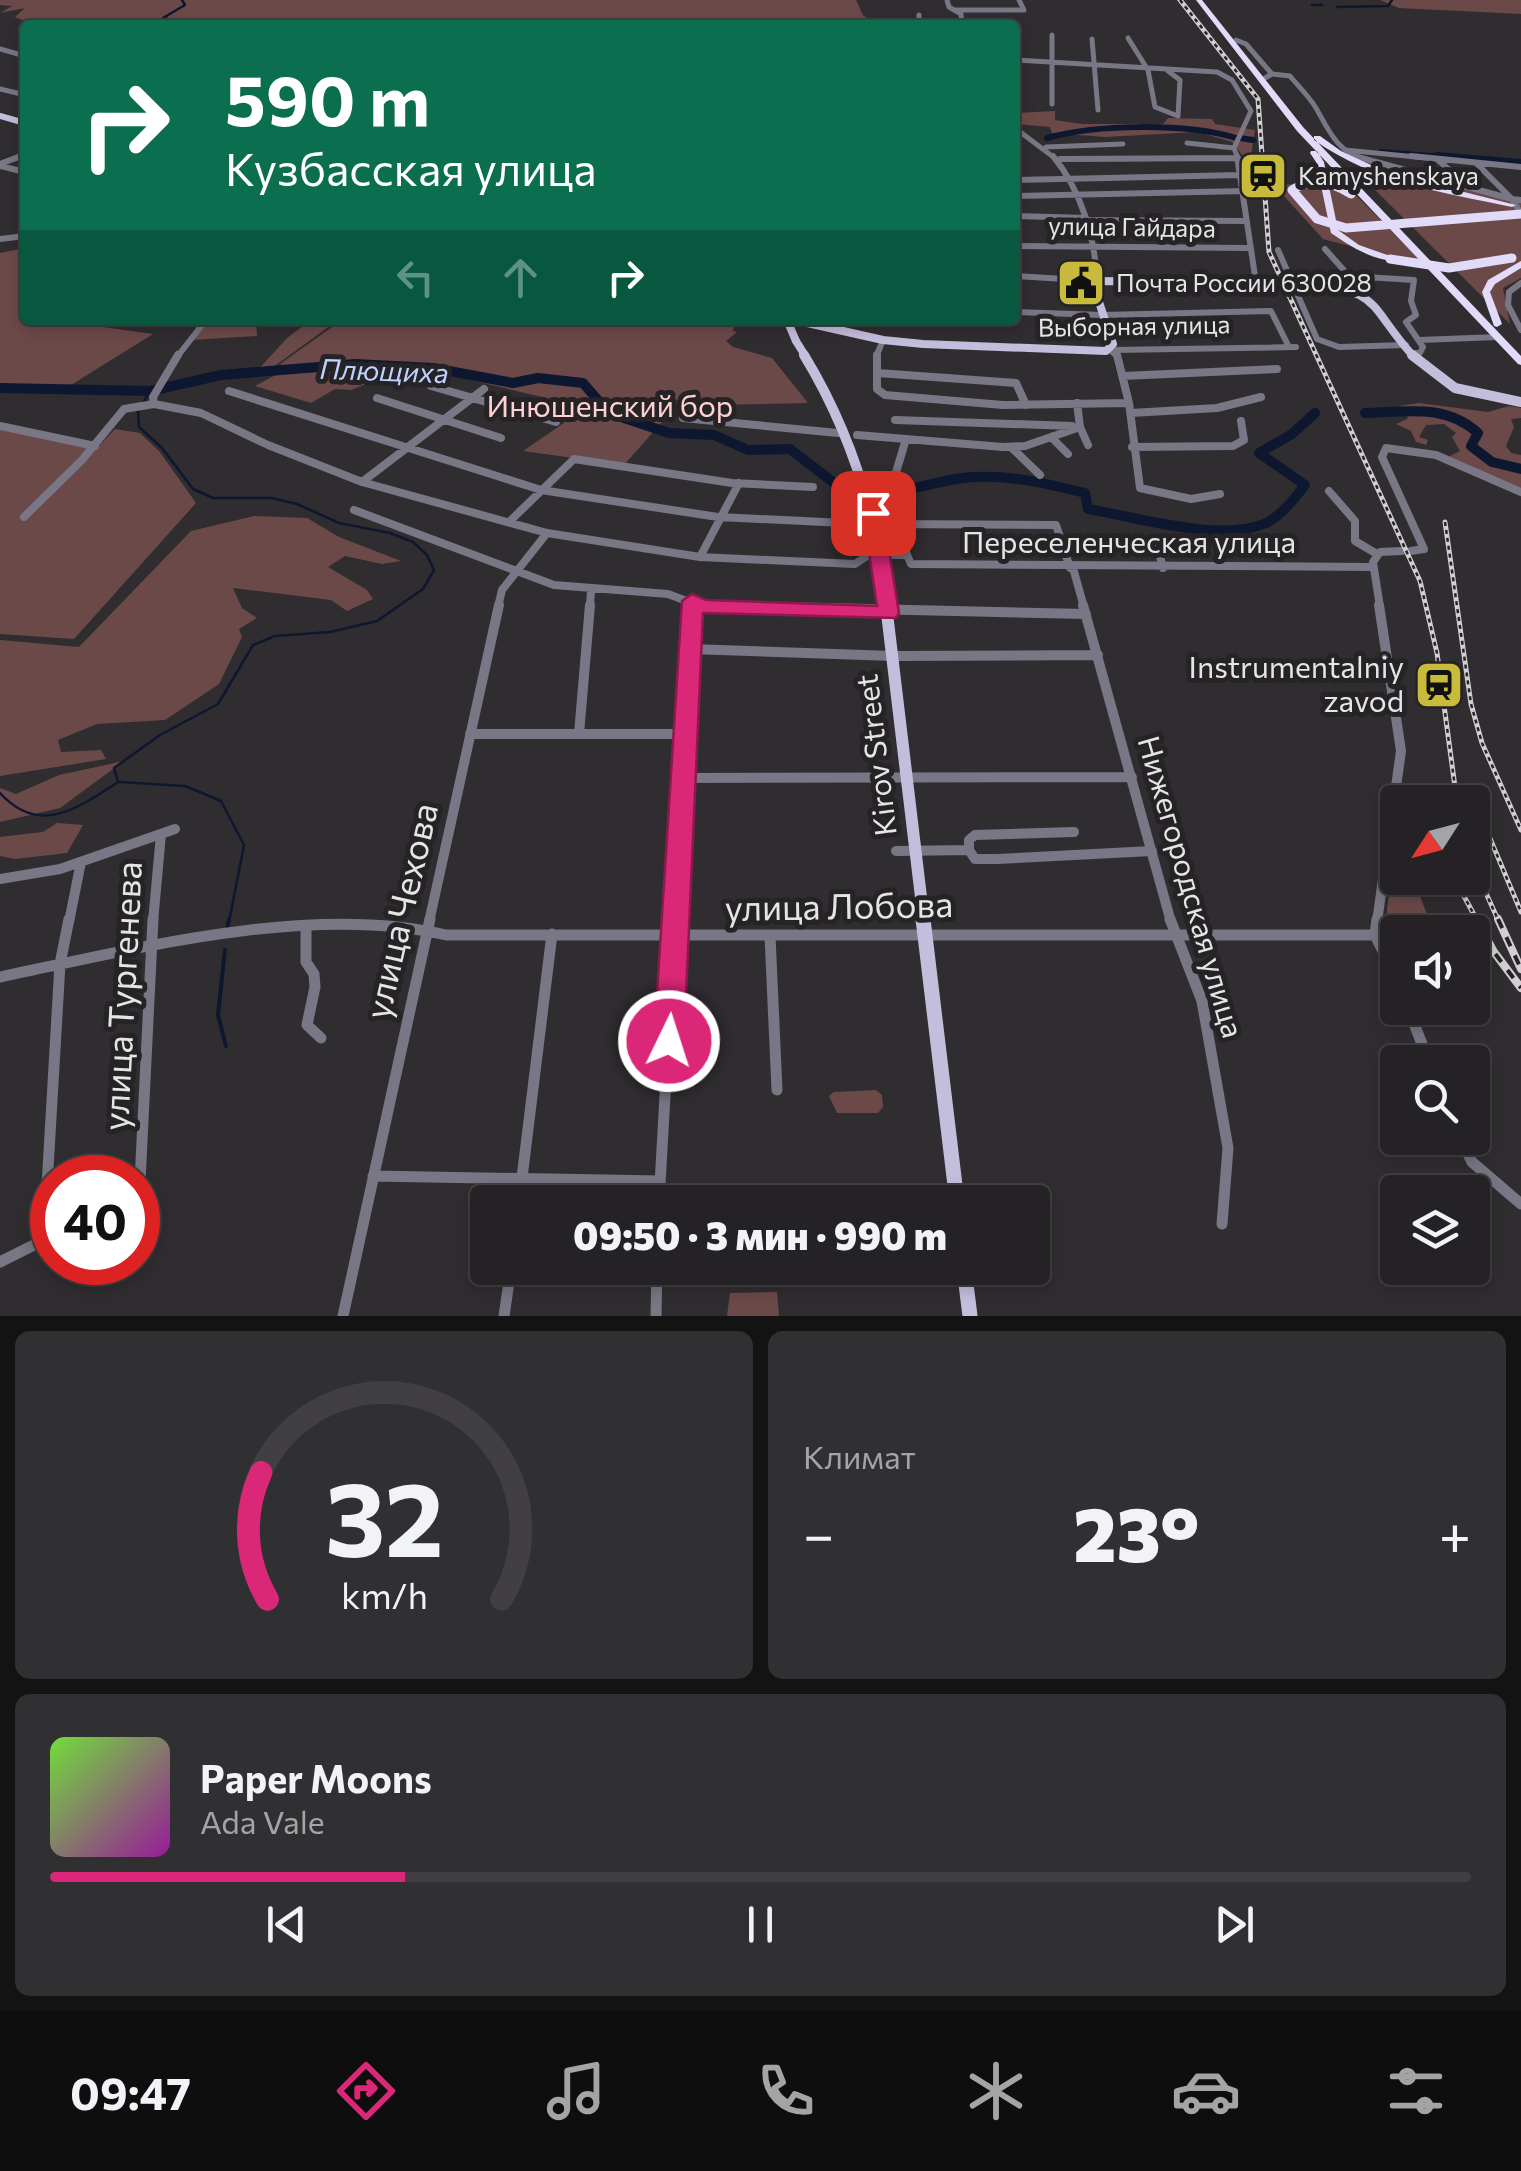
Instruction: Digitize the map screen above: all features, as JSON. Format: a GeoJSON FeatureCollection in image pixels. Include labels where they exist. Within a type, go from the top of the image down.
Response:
{"type":"FeatureCollection","features":[{"type":"Feature","properties":{"kind":"highway"},"geometry":{"type":"LineString","coordinates":[[1202,0],[1318,138],[1521,351]]}},
{"type":"Feature","properties":{"kind":"highway"},"geometry":{"type":"LineString","coordinates":[[1202,0],[1304,133],[1521,362]]}},
{"type":"Feature","properties":{"kind":"highway"},"geometry":{"type":"LineString","coordinates":[[1304,133],[1320,162],[1334,231],[1356,247],[1390,259],[1449,268],[1518,259]]}},
{"type":"Feature","properties":{"kind":"highway"},"geometry":{"type":"LineString","coordinates":[[1318,138],[1345,158],[1376,172],[1516,202]]}},
{"type":"Feature","properties":{"kind":"highway"},"geometry":{"type":"LineString","coordinates":[[1465,301],[1351,194],[1336,185],[1315,181],[1299,184],[1292,190],[1316,219],[1346,228],[1521,214]]}},
{"type":"Feature","properties":{"kind":"highway"},"geometry":{"type":"LineString","coordinates":[[1497,324],[1486,292],[1491,282],[1518,259]]}},
{"type":"Feature","properties":{"kind":"main road"},"geometry":{"type":"LineString","coordinates":[[1110,350],[1113,344],[1094,290],[1097,281],[1257,280],[1340,286],[1366,295],[1429,372],[1456,389],[1520,402]]}},
{"type":"Feature","properties":{"kind":"main road","name":"Kirov Street"},"geometry":{"type":"LineString","coordinates":[[792,325],[796,341],[826,390],[861,470],[876,530],[955,1185]]}},
{"type":"Feature","properties":{"kind":"main road","name":"Выборная улица"},"geometry":{"type":"LineString","coordinates":[[814,325],[883,340],[1110,350]]}},
{"type":"Feature","properties":{"kind":"main road"},"geometry":{"type":"LineString","coordinates":[[966,1285],[970,1316]]}},
{"type":"Feature","properties":{"kind":"street"},"geometry":{"type":"LineString","coordinates":[[947,0],[960,20]]}},
{"type":"Feature","properties":{"kind":"street"},"geometry":{"type":"LineString","coordinates":[[958,12],[1024,10],[1020,0]]}},
{"type":"Feature","properties":{"kind":"street"},"geometry":{"type":"LineString","coordinates":[[920,15],[920,20]]}},
{"type":"Feature","properties":{"kind":"street"},"geometry":{"type":"LineString","coordinates":[[1052,36],[1052,104]]}},
{"type":"Feature","properties":{"kind":"street"},"geometry":{"type":"LineString","coordinates":[[1128,38],[1150,74],[1148,92],[1154,105],[1172,116],[1179,114],[1180,80],[1168,71]]}},
{"type":"Feature","properties":{"kind":"street"},"geometry":{"type":"LineString","coordinates":[[1092,39],[1098,110]]}},
{"type":"Feature","properties":{"kind":"street"},"geometry":{"type":"LineString","coordinates":[[1020,60],[1217,72],[1232,80],[1250,104],[1248,122],[1239,132],[1234,148],[1245,192],[1248,248],[1257,280]]}},
{"type":"Feature","properties":{"kind":"street"},"geometry":{"type":"LineString","coordinates":[[1269,76],[1290,76],[1343,150],[1362,160],[1516,202]]}},
{"type":"Feature","properties":{"kind":"street"},"geometry":{"type":"LineString","coordinates":[[1020,131],[1060,159],[1071,180],[1086,219],[1097,281],[1020,276]]}},
{"type":"Feature","properties":{"kind":"street"},"geometry":{"type":"LineString","coordinates":[[1188,142],[1234,148]]}},
{"type":"Feature","properties":{"kind":"street"},"geometry":{"type":"LineString","coordinates":[[1046,147],[1123,144]]}},
{"type":"Feature","properties":{"kind":"street"},"geometry":{"type":"LineString","coordinates":[[1343,150],[1521,170]]}},
{"type":"Feature","properties":{"kind":"street"},"geometry":{"type":"LineString","coordinates":[[1400,156],[1422,176]]}},
{"type":"Feature","properties":{"kind":"street"},"geometry":{"type":"LineString","coordinates":[[1060,159],[1238,158]]}},
{"type":"Feature","properties":{"kind":"street"},"geometry":{"type":"LineString","coordinates":[[1436,158],[1468,188]]}},
{"type":"Feature","properties":{"kind":"street"},"geometry":{"type":"LineString","coordinates":[[1476,164],[1516,202],[1521,214]]}},
{"type":"Feature","properties":{"kind":"street"},"geometry":{"type":"LineString","coordinates":[[1020,180],[1240,175]]}},
{"type":"Feature","properties":{"kind":"street"},"geometry":{"type":"LineString","coordinates":[[1020,196],[1245,192]]}},
{"type":"Feature","properties":{"kind":"street"},"geometry":{"type":"LineString","coordinates":[[1020,216],[1246,221]]}},
{"type":"Feature","properties":{"kind":"street","name":"улица Гайдара"},"geometry":{"type":"LineString","coordinates":[[1020,246],[1248,248]]}},
{"type":"Feature","properties":{"kind":"street"},"geometry":{"type":"LineString","coordinates":[[1278,250],[1313,335],[1339,347],[1423,350],[1406,322],[1416,315],[1411,301],[1414,281],[1349,276],[1325,249]]}},
{"type":"Feature","properties":{"kind":"street"},"geometry":{"type":"LineString","coordinates":[[1521,283],[1509,292],[1508,305],[1521,330]]}},
{"type":"Feature","properties":{"kind":"street"},"geometry":{"type":"LineString","coordinates":[[1509,292],[1521,302]]}},
{"type":"Feature","properties":{"kind":"street","name":"Выборная улица"},"geometry":{"type":"LineString","coordinates":[[1102,315],[1271,311],[1292,346],[1110,350]]}},
{"type":"Feature","properties":{"kind":"street"},"geometry":{"type":"LineString","coordinates":[[1020,312],[1102,315]]}},
{"type":"Feature","properties":{"kind":"street"},"geometry":{"type":"LineString","coordinates":[[152,402],[187,340],[201,325]]}},
{"type":"Feature","properties":{"kind":"street"},"geometry":{"type":"LineString","coordinates":[[1419,340],[1498,336]]}},
{"type":"Feature","properties":{"kind":"street"},"geometry":{"type":"LineString","coordinates":[[883,340],[874,363],[879,392],[1026,405],[1077,403],[1205,409],[1261,397]]}},
{"type":"Feature","properties":{"kind":"street"},"geometry":{"type":"LineString","coordinates":[[1110,350],[1117,355],[1130,408],[1140,488],[1191,499],[1220,494]]}},
{"type":"Feature","properties":{"kind":"street"},"geometry":{"type":"LineString","coordinates":[[1123,376],[1277,368]]}},
{"type":"Feature","properties":{"kind":"street"},"geometry":{"type":"LineString","coordinates":[[878,373],[1016,384],[1026,405]]}},
{"type":"Feature","properties":{"kind":"street"},"geometry":{"type":"LineString","coordinates":[[431,386],[556,422]]}},
{"type":"Feature","properties":{"kind":"street"},"geometry":{"type":"LineString","coordinates":[[362,482],[484,389]]}},
{"type":"Feature","properties":{"kind":"street"},"geometry":{"type":"LineString","coordinates":[[228,391],[541,490],[718,517],[865,524]]}},
{"type":"Feature","properties":{"kind":"street"},"geometry":{"type":"LineString","coordinates":[[377,398],[502,438]]}},
{"type":"Feature","properties":{"kind":"street"},"geometry":{"type":"LineString","coordinates":[[24,516],[96,446],[128,406],[152,402],[201,413],[268,445],[362,482],[547,532],[700,556],[855,564],[870,554]]}},
{"type":"Feature","properties":{"kind":"street"},"geometry":{"type":"LineString","coordinates":[[1077,403],[1080,427],[1088,445]]}},
{"type":"Feature","properties":{"kind":"street"},"geometry":{"type":"LineString","coordinates":[[683,418],[838,433]]}},
{"type":"Feature","properties":{"kind":"street"},"geometry":{"type":"LineString","coordinates":[[895,420],[1080,427]]}},
{"type":"Feature","properties":{"kind":"street"},"geometry":{"type":"LineString","coordinates":[[1132,448],[1234,446],[1244,440],[1242,421]]}},
{"type":"Feature","properties":{"kind":"street"},"geometry":{"type":"LineString","coordinates":[[0,426],[96,446]]}},
{"type":"Feature","properties":{"kind":"street"},"geometry":{"type":"LineString","coordinates":[[857,435],[1011,447],[1080,427]]}},
{"type":"Feature","properties":{"kind":"street"},"geometry":{"type":"LineString","coordinates":[[1051,437],[1068,454]]}},
{"type":"Feature","properties":{"kind":"street"},"geometry":{"type":"LineString","coordinates":[[891,489],[906,439]]}},
{"type":"Feature","properties":{"kind":"street"},"geometry":{"type":"LineString","coordinates":[[1011,447],[1040,476]]}},
{"type":"Feature","properties":{"kind":"street"},"geometry":{"type":"LineString","coordinates":[[1329,490],[1355,521],[1356,541],[1377,554],[1424,549],[1382,456],[1386,448],[1424,451],[1521,492]]}},
{"type":"Feature","properties":{"kind":"street"},"geometry":{"type":"LineString","coordinates":[[509,522],[574,458],[739,482],[814,486]]}},
{"type":"Feature","properties":{"kind":"street"},"geometry":{"type":"LineString","coordinates":[[700,556],[739,482]]}},
{"type":"Feature","properties":{"kind":"street"},"geometry":{"type":"LineString","coordinates":[[896,503],[907,555]]}},
{"type":"Feature","properties":{"kind":"street"},"geometry":{"type":"LineString","coordinates":[[354,510],[554,585],[676,595],[700,606],[888,613],[1086,614]]}},
{"type":"Feature","properties":{"kind":"street"},"geometry":{"type":"LineString","coordinates":[[885,524],[899,525]]}},
{"type":"Feature","properties":{"kind":"street","name":"Нижегородская улица"},"geometry":{"type":"LineString","coordinates":[[899,525],[1056,526],[1098,655],[1174,934],[1202,1001],[1228,1148],[1222,1224]]}},
{"type":"Feature","properties":{"kind":"street","name":"улица Чехова"},"geometry":{"type":"LineString","coordinates":[[342,1316],[502,590],[547,532]]}},
{"type":"Feature","properties":{"kind":"street"},"geometry":{"type":"LineString","coordinates":[[1155,537],[1163,568]]}},
{"type":"Feature","properties":{"kind":"street","name":"Переселенческая улица"},"geometry":{"type":"LineString","coordinates":[[891,554],[907,555],[910,564],[1373,567]]}},
{"type":"Feature","properties":{"kind":"street"},"geometry":{"type":"LineString","coordinates":[[1377,554],[1373,567],[1401,751],[1375,935],[1380,945]]}},
{"type":"Feature","properties":{"kind":"street"},"geometry":{"type":"LineString","coordinates":[[578,734],[590,590]]}},
{"type":"Feature","properties":{"kind":"street"},"geometry":{"type":"LineString","coordinates":[[660,1185],[692,601]]}},
{"type":"Feature","properties":{"kind":"street"},"geometry":{"type":"LineString","coordinates":[[690,648],[893,656],[1098,655]]}},
{"type":"Feature","properties":{"kind":"street"},"geometry":{"type":"LineString","coordinates":[[470,734],[686,734]]}},
{"type":"Feature","properties":{"kind":"street"},"geometry":{"type":"LineString","coordinates":[[681,778],[1132,776]]}},
{"type":"Feature","properties":{"kind":"street"},"geometry":{"type":"LineString","coordinates":[[0,879],[81,862],[175,829]]}},
{"type":"Feature","properties":{"kind":"street"},"geometry":{"type":"LineString","coordinates":[[1074,832],[975,835],[969,850],[974,858],[998,860],[1101,850],[1152,851]]}},
{"type":"Feature","properties":{"kind":"street","name":"улица Тургенева"},"geometry":{"type":"LineString","coordinates":[[141,1155],[150,949],[161,834]]}},
{"type":"Feature","properties":{"kind":"street"},"geometry":{"type":"LineString","coordinates":[[896,851],[969,850]]}},
{"type":"Feature","properties":{"kind":"street"},"geometry":{"type":"LineString","coordinates":[[52,1155],[60,964],[81,862]]}},
{"type":"Feature","properties":{"kind":"street"},"geometry":{"type":"LineString","coordinates":[[306,926],[306,962],[314,974],[315,986],[307,1025],[321,1038]]}},
{"type":"Feature","properties":{"kind":"street","name":"улица Лобова"},"geometry":{"type":"LineString","coordinates":[[0,977],[306,926],[426,926],[446,934],[676,936],[1375,935]]}},
{"type":"Feature","properties":{"kind":"street"},"geometry":{"type":"LineString","coordinates":[[521,1185],[552,934]]}},
{"type":"Feature","properties":{"kind":"street"},"geometry":{"type":"LineString","coordinates":[[770,936],[777,1090]]}},
{"type":"Feature","properties":{"kind":"street"},"geometry":{"type":"LineString","coordinates":[[1468,1155],[1521,1204]]}},
{"type":"Feature","properties":{"kind":"street"},"geometry":{"type":"LineString","coordinates":[[372,1176],[660,1180]]}},
{"type":"Feature","properties":{"kind":"street"},"geometry":{"type":"LineString","coordinates":[[0,1262],[30,1246]]}},
{"type":"Feature","properties":{"kind":"street"},"geometry":{"type":"LineString","coordinates":[[504,1316],[509,1285]]}},
{"type":"Feature","properties":{"kind":"street"},"geometry":{"type":"LineString","coordinates":[[656,1316],[657,1285]]}},
{"type":"Feature","properties":{"kind":"green space"},"geometry":{"type":"Polygon","coordinates":[[[0,0],[856,0],[870,20],[22,20],[15,17],[25,8],[0,13],[12,6],[0,5],[0,0]]]}},
{"type":"Feature","properties":{"kind":"green space"},"geometry":{"type":"Polygon","coordinates":[[[1380,0],[1521,0],[1521,14],[1399,8],[1380,0]]]}},
{"type":"Feature","properties":{"kind":"green space"},"geometry":{"type":"Polygon","coordinates":[[[1055,111],[1055,120],[1082,124],[1163,124],[1168,118],[1212,119],[1215,124],[1255,130],[1251,156],[1243,156],[1232,142],[1198,132],[1105,137],[1052,133],[1050,127],[1020,124],[1020,113],[1055,111]]]}},
{"type":"Feature","properties":{"kind":"green space"},"geometry":{"type":"Polygon","coordinates":[[[1363,162],[1521,201],[1521,278],[1503,288],[1510,324],[1362,177],[1363,162]]]}},
{"type":"Feature","properties":{"kind":"green space"},"geometry":{"type":"Polygon","coordinates":[[[1343,182],[1426,266],[1323,239],[1274,185],[1343,182]]]}},
{"type":"Feature","properties":{"kind":"green space"},"geometry":{"type":"Polygon","coordinates":[[[20,249],[20,325],[97,325],[153,334],[71,385],[0,388],[0,253],[20,249]]]}},
{"type":"Feature","properties":{"kind":"green space"},"geometry":{"type":"Polygon","coordinates":[[[206,325],[256,325],[257,336],[191,340],[206,325]]]}},
{"type":"Feature","properties":{"kind":"green space"},"geometry":{"type":"Polygon","coordinates":[[[304,325],[331,325],[265,373],[257,371],[304,325]]]}},
{"type":"Feature","properties":{"kind":"green space","name":"Инюшенский бор"},"geometry":{"type":"Polygon","coordinates":[[[335,325],[748,325],[734,327],[737,332],[726,341],[733,347],[772,358],[808,403],[663,406],[662,422],[624,465],[523,451],[564,423],[555,400],[428,370],[388,375],[351,390],[335,389],[311,403],[255,386],[287,369],[280,364],[335,325]]]}},
{"type":"Feature","properties":{"kind":"green space"},"geometry":{"type":"Polygon","coordinates":[[[1419,403],[1488,412],[1509,406],[1521,408],[1521,418],[1511,419],[1514,427],[1506,446],[1511,453],[1521,455],[1521,488],[1452,460],[1450,456],[1460,451],[1452,437],[1456,433],[1444,424],[1426,425],[1419,437],[1428,440],[1426,445],[1416,442],[1411,431],[1396,424],[1407,419],[1409,411],[1399,406],[1419,403]]]}},
{"type":"Feature","properties":{"kind":"green space"},"geometry":{"type":"Polygon","coordinates":[[[0,428],[98,447],[115,429],[140,433],[159,451],[196,503],[74,639],[0,634],[0,428]]]}},
{"type":"Feature","properties":{"kind":"green space"},"geometry":{"type":"Polygon","coordinates":[[[254,516],[307,518],[339,537],[401,561],[382,564],[345,556],[328,567],[367,590],[373,599],[347,611],[331,600],[233,588],[242,608],[257,618],[239,629],[242,637],[219,684],[165,720],[97,724],[58,740],[61,752],[101,750],[106,759],[0,776],[0,640],[79,647],[191,531],[254,516]]]}},
{"type":"Feature","properties":{"kind":"green space"},"geometry":{"type":"Polygon","coordinates":[[[124,761],[60,808],[0,822],[0,788],[16,794],[59,775],[124,761]]]}},
{"type":"Feature","properties":{"kind":"green space"},"geometry":{"type":"Polygon","coordinates":[[[57,823],[83,825],[67,853],[15,859],[0,856],[0,837],[43,832],[57,823]]]}},
{"type":"Feature","properties":{"kind":"green space"},"geometry":{"type":"Polygon","coordinates":[[[1389,895],[1419,895],[1427,915],[1387,915],[1389,895]]]}},
{"type":"Feature","properties":{"kind":"green space"},"geometry":{"type":"Polygon","coordinates":[[[876,1090],[882,1095],[883,1107],[878,1113],[837,1113],[829,1096],[834,1092],[876,1090]]]}},
{"type":"Feature","properties":{"kind":"green space"},"geometry":{"type":"Polygon","coordinates":[[[777,1292],[779,1316],[727,1316],[730,1293],[777,1292]]]}},
{"type":"Feature","properties":{"kind":"waterway"},"geometry":{"type":"LineString","coordinates":[[173,20],[163,18],[185,5],[182,0]]}},
{"type":"Feature","properties":{"kind":"waterway"},"geometry":{"type":"LineString","coordinates":[[1337,7],[1388,6],[1392,0]]}},
{"type":"Feature","properties":{"kind":"waterway"},"geometry":{"type":"LineString","coordinates":[[1312,5],[1322,5]]}},
{"type":"Feature","properties":{"kind":"waterway"},"geometry":{"type":"LineString","coordinates":[[125,20],[144,20]]}},
{"type":"Feature","properties":{"kind":"waterway"},"geometry":{"type":"LineString","coordinates":[[1047,138],[1142,127],[1236,138]]}},
{"type":"Feature","properties":{"kind":"waterway"},"geometry":{"type":"LineString","coordinates":[[1240,138],[1253,140]]}},
{"type":"Feature","properties":{"kind":"waterway"},"geometry":{"type":"LineString","coordinates":[[1381,152],[1469,159]]}},
{"type":"Feature","properties":{"kind":"waterway"},"geometry":{"type":"LineString","coordinates":[[1437,156],[1521,163]]}},
{"type":"Feature","properties":{"kind":"waterway","name":"Плющиха"},"geometry":{"type":"LineString","coordinates":[[0,388],[150,391],[221,375],[355,364],[433,368],[513,383],[538,378],[583,383],[603,406],[621,417],[669,433],[714,435],[748,450],[790,449],[842,489],[857,489]]}},
{"type":"Feature","properties":{"kind":"waterway"},"geometry":{"type":"LineString","coordinates":[[143,403],[150,391]]}},
{"type":"Feature","properties":{"kind":"waterway"},"geometry":{"type":"LineString","coordinates":[[0,793],[29,813],[44,816],[73,809],[118,782],[114,768],[160,735],[218,704],[253,645],[275,636],[330,632],[377,621],[423,589],[434,570],[427,555],[413,542],[390,533],[339,523],[297,504],[271,498],[213,498],[193,489],[162,448],[139,427],[138,410]]}},
{"type":"Feature","properties":{"kind":"waterway","name":"Плющиха"},"geometry":{"type":"LineString","coordinates":[[1365,413],[1424,411],[1452,417],[1478,433],[1471,446],[1492,462],[1521,469]]}},
{"type":"Feature","properties":{"kind":"waterway","name":"Плющиха"},"geometry":{"type":"LineString","coordinates":[[877,491],[962,478],[1008,478],[1085,493],[1088,509],[1202,529],[1247,528],[1277,516],[1305,485],[1259,453],[1292,434],[1315,413]]}},
{"type":"Feature","properties":{"kind":"waterway"},"geometry":{"type":"LineString","coordinates":[[119,782],[185,786],[221,801],[244,845],[229,922]]}},
{"type":"Feature","properties":{"kind":"waterway"},"geometry":{"type":"LineString","coordinates":[[227,930],[229,919]]}},
{"type":"Feature","properties":{"kind":"waterway"},"geometry":{"type":"LineString","coordinates":[[225,950],[218,1015],[226,1046]]}},
{"type":"Feature","properties":{"kind":"railway"},"geometry":{"type":"LineString","coordinates":[[1180,0],[1258,99],[1269,252],[1420,581],[1437,653],[1455,785]]}},
{"type":"Feature","properties":{"kind":"railway"},"geometry":{"type":"LineString","coordinates":[[1445,522],[1471,704],[1482,743],[1521,830]]}},
{"type":"Feature","properties":{"kind":"railway"},"geometry":{"type":"LineString","coordinates":[[1490,838],[1521,912]]}},
{"type":"Feature","properties":{"kind":"railway"},"geometry":{"type":"LineString","coordinates":[[1463,895],[1474,915]]}},
{"type":"Feature","properties":{"kind":"railway"},"geometry":{"type":"LineString","coordinates":[[1487,895],[1499,922]]}},
{"type":"Feature","properties":{"kind":"railway"},"geometry":{"type":"LineString","coordinates":[[1498,919],[1521,969]]}},
{"type":"Feature","properties":{"kind":"railway"},"geometry":{"type":"LineString","coordinates":[[1490,945],[1521,988]]}},
{"type":"Feature","properties":{"kind":"place","name":"Kamyshenskaya"},"geometry":{"type":"Point","coordinates":[1263,176]}},
{"type":"Feature","properties":{"kind":"place","name":"Почта России 630028"},"geometry":{"type":"Point","coordinates":[1081,283]}},
{"type":"Feature","properties":{"kind":"place","name":"Instrumentalniy zavod"},"geometry":{"type":"Point","coordinates":[1439,685]}},
{"type":"Feature","properties":{"kind":"route"},"geometry":{"type":"LineString","coordinates":[[669,1041],[692,601],[700,606],[888,613],[873,513]]}}]}
